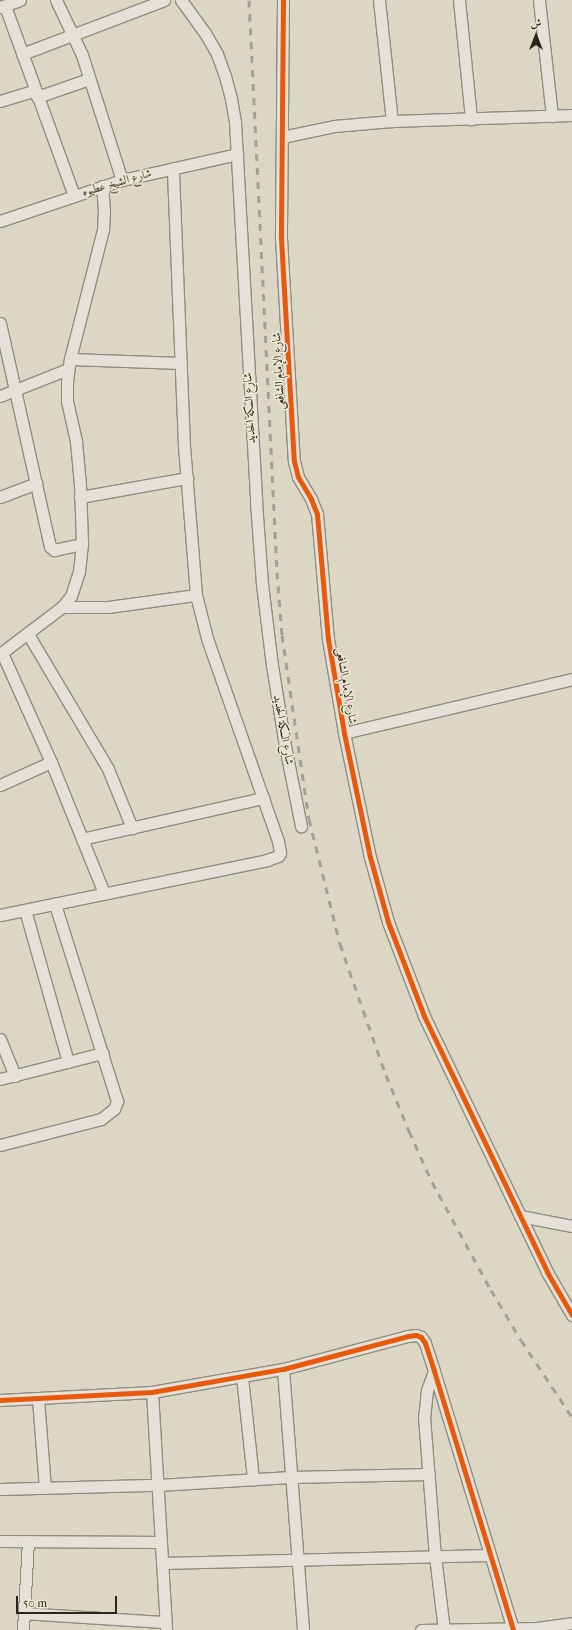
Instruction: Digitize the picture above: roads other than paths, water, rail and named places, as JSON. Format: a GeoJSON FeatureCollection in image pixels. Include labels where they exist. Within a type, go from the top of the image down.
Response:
{"type":"FeatureCollection","features":[{"type":"Feature","properties":{"kind":"street"},"geometry":{"type":"LineString","coordinates":[[20,0],[2,7],[22,54],[74,196]]}},
{"type":"Feature","properties":{"kind":"street"},"geometry":{"type":"LineString","coordinates":[[56,0],[82,55],[122,180]]}},
{"type":"Feature","properties":{"kind":"street"},"geometry":{"type":"LineString","coordinates":[[22,54],[164,0]]}},
{"type":"Feature","properties":{"kind":"street","name":"شارع السكة الحديد"},"geometry":{"type":"LineString","coordinates":[[181,0],[205,33],[217,54],[226,76],[231,99],[237,154],[255,494],[262,584],[273,672],[285,746],[301,826]]}},
{"type":"Feature","properties":{"kind":"street","name":"شارع الإمام الشافعى"},"geometry":{"type":"LineString","coordinates":[[283,0],[281,238],[294,461],[298,477],[311,499],[317,514],[326,626],[344,734],[372,863],[399,954],[424,1016],[546,1272],[572,1315]]}},
{"type":"Feature","properties":{"kind":"street"},"geometry":{"type":"LineString","coordinates":[[380,0],[392,121]]}},
{"type":"Feature","properties":{"kind":"street"},"geometry":{"type":"LineString","coordinates":[[459,0],[471,119]]}},
{"type":"Feature","properties":{"kind":"street"},"geometry":{"type":"LineString","coordinates":[[539,0],[552,116]]}},
{"type":"Feature","properties":{"kind":"street"},"geometry":{"type":"LineString","coordinates":[[0,101],[36,94],[89,79]]}},
{"type":"Feature","properties":{"kind":"street"},"geometry":{"type":"LineString","coordinates":[[282,137],[334,126],[392,121],[572,115]]}},
{"type":"Feature","properties":{"kind":"street","name":"شارع الشيخ عطيوه"},"geometry":{"type":"LineString","coordinates":[[0,221],[122,180],[237,154]]}},
{"type":"Feature","properties":{"kind":"street"},"geometry":{"type":"LineString","coordinates":[[0,916],[267,860],[278,856],[280,848],[207,638],[196,595],[187,478],[173,168]]}},
{"type":"Feature","properties":{"kind":"street"},"geometry":{"type":"LineString","coordinates":[[102,186],[104,212],[103,230],[69,364],[67,400],[76,441],[82,544],[76,585],[62,608],[1,654],[52,762],[104,894]]}},
{"type":"Feature","properties":{"kind":"street"},"geometry":{"type":"LineString","coordinates":[[0,323],[50,546],[54,550],[82,544]]}},
{"type":"Feature","properties":{"kind":"street"},"geometry":{"type":"LineString","coordinates":[[0,396],[16,390],[69,364],[181,363]]}},
{"type":"Feature","properties":{"kind":"street"},"geometry":{"type":"LineString","coordinates":[[80,497],[187,478]]}},
{"type":"Feature","properties":{"kind":"street"},"geometry":{"type":"LineString","coordinates":[[0,497],[36,483]]}},
{"type":"Feature","properties":{"kind":"street"},"geometry":{"type":"LineString","coordinates":[[62,608],[108,607],[196,595]]}},
{"type":"Feature","properties":{"kind":"street"},"geometry":{"type":"LineString","coordinates":[[28,634],[96,747],[118,789],[132,828]]}},
{"type":"Feature","properties":{"kind":"street"},"geometry":{"type":"LineString","coordinates":[[344,734],[572,679]]}},
{"type":"Feature","properties":{"kind":"street"},"geometry":{"type":"LineString","coordinates":[[0,785],[52,762]]}},
{"type":"Feature","properties":{"kind":"street"},"geometry":{"type":"LineString","coordinates":[[82,839],[263,798]]}},
{"type":"Feature","properties":{"kind":"street"},"geometry":{"type":"LineString","coordinates":[[0,1145],[83,1125],[101,1119],[114,1109],[116,1101],[103,1053],[55,904]]}},
{"type":"Feature","properties":{"kind":"street"},"geometry":{"type":"LineString","coordinates":[[25,910],[68,1062]]}},
{"type":"Feature","properties":{"kind":"street"},"geometry":{"type":"LineString","coordinates":[[0,1039],[15,1076]]}},
{"type":"Feature","properties":{"kind":"street"},"geometry":{"type":"LineString","coordinates":[[0,1079],[103,1053]]}},
{"type":"Feature","properties":{"kind":"street"},"geometry":{"type":"LineString","coordinates":[[520,1216],[572,1226]]}},
{"type":"Feature","properties":{"kind":"street"},"geometry":{"type":"LineString","coordinates":[[0,1400],[152,1392],[283,1369],[416,1335],[421,1337],[425,1343],[434,1371],[513,1629]]}},
{"type":"Feature","properties":{"kind":"street"},"geometry":{"type":"LineString","coordinates":[[283,1369],[303,1630]]}},
{"type":"Feature","properties":{"kind":"street"},"geometry":{"type":"LineString","coordinates":[[434,1371],[427,1390],[425,1403],[429,1474],[444,1630]]}},
{"type":"Feature","properties":{"kind":"street"},"geometry":{"type":"LineString","coordinates":[[242,1377],[253,1479]]}},
{"type":"Feature","properties":{"kind":"street"},"geometry":{"type":"LineString","coordinates":[[24,1613],[166,1626],[152,1392]]}},
{"type":"Feature","properties":{"kind":"street"},"geometry":{"type":"LineString","coordinates":[[38,1399],[45,1488]]}},
{"type":"Feature","properties":{"kind":"street"},"geometry":{"type":"LineString","coordinates":[[0,1489],[158,1485],[291,1476],[429,1474]]}},
{"type":"Feature","properties":{"kind":"street"},"geometry":{"type":"LineString","coordinates":[[0,1541],[161,1542]]}},
{"type":"Feature","properties":{"kind":"street"},"geometry":{"type":"LineString","coordinates":[[23,1630],[28,1541]]}},
{"type":"Feature","properties":{"kind":"street"},"geometry":{"type":"LineString","coordinates":[[162,1563],[490,1555]]}},
{"type":"Feature","properties":{"kind":"street"},"geometry":{"type":"LineString","coordinates":[[421,1630],[513,1629],[572,1623]]}},
{"type":"Feature","properties":{"kind":"railway"},"geometry":{"type":"LineString","coordinates":[[249,0],[277,572],[282,635],[309,819],[340,944],[386,1075],[409,1131],[432,1182],[491,1290],[521,1340],[572,1417]]}}]}
